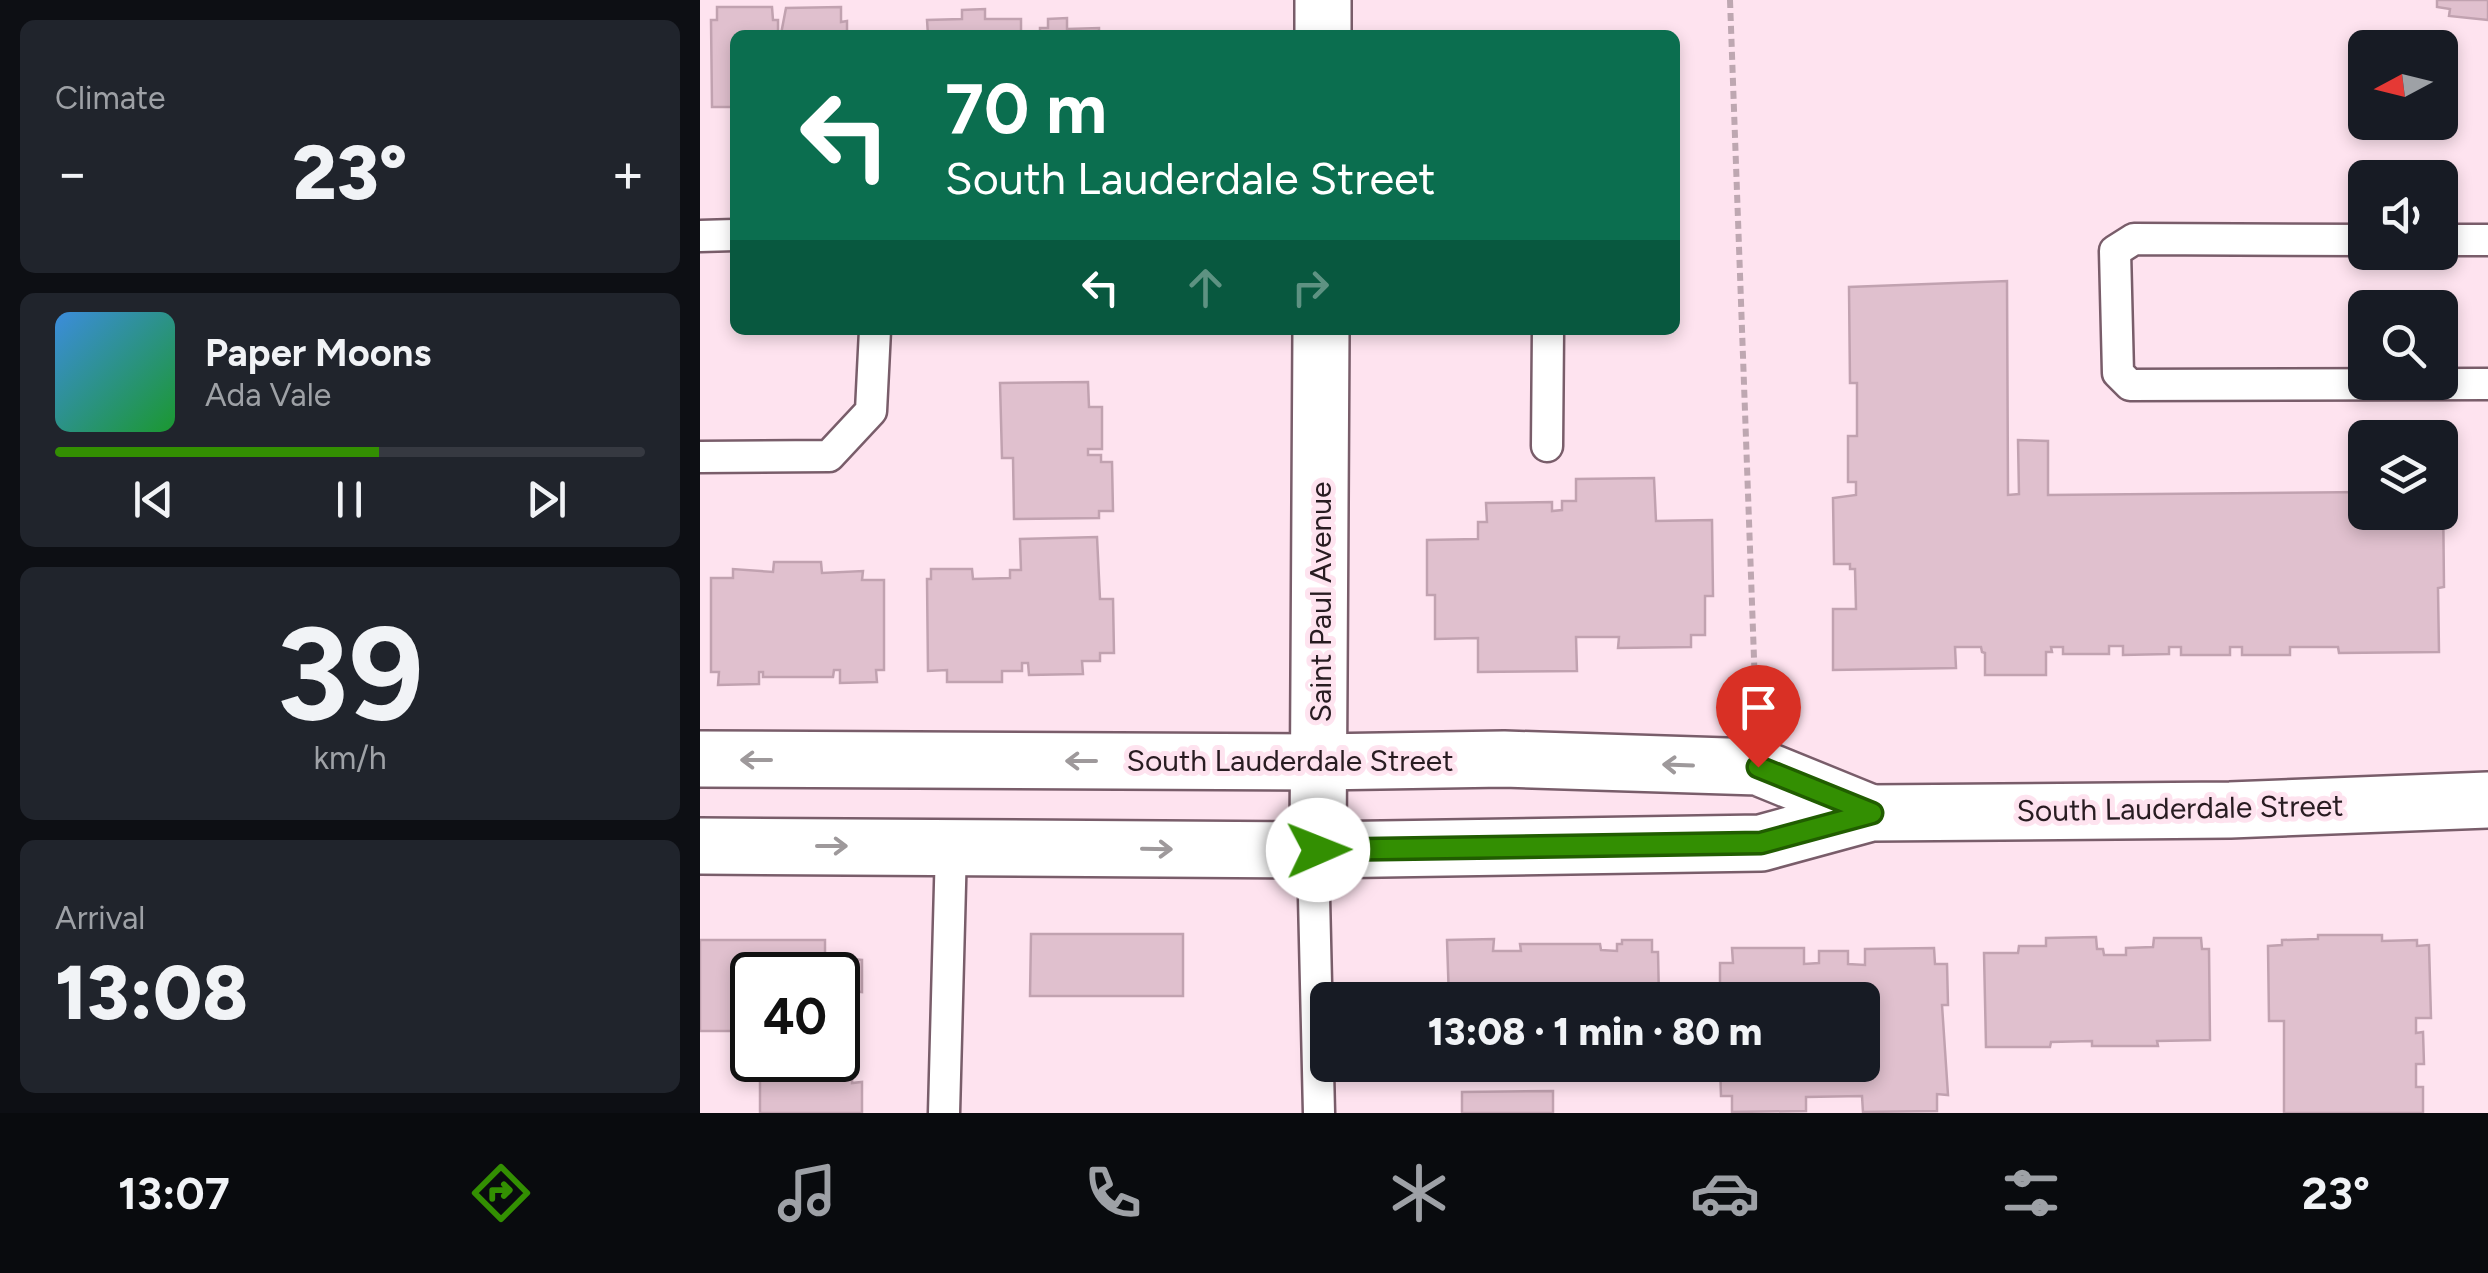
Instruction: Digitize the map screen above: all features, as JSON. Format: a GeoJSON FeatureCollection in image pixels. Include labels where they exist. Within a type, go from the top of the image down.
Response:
{"type":"FeatureCollection","features":[{"type":"Feature","properties":{"kind":"street"},"geometry":{"type":"LineString","coordinates":[[1323,0],[1323,30]]}},
{"type":"Feature","properties":{"kind":"street","name":"Saint Paul Avenue"},"geometry":{"type":"LineString","coordinates":[[1318,850],[1321,335]]}},
{"type":"Feature","properties":{"kind":"street","name":"South Lauderdale Street"},"geometry":{"type":"LineString","coordinates":[[700,760],[1504,759],[1758,767],[1872,813]]}},
{"type":"Feature","properties":{"kind":"street","name":"South Lauderdale Street"},"geometry":{"type":"LineString","coordinates":[[700,846],[1318,850],[1761,843],[1872,813],[2230,810],[2488,800]]}},
{"type":"Feature","properties":{"kind":"lane"},"geometry":{"type":"LineString","coordinates":[[700,236],[730,236]]}},
{"type":"Feature","properties":{"kind":"lane"},"geometry":{"type":"LineString","coordinates":[[2348,240],[2134,239],[2115,251],[2118,372],[2130,385],[2488,384]]}},
{"type":"Feature","properties":{"kind":"lane"},"geometry":{"type":"LineString","coordinates":[[2458,240],[2488,240]]}},
{"type":"Feature","properties":{"kind":"lane"},"geometry":{"type":"LineString","coordinates":[[700,457],[830,456],[871,411],[875,335]]}},
{"type":"Feature","properties":{"kind":"lane"},"geometry":{"type":"LineString","coordinates":[[1547,446],[1548,335]]}},
{"type":"Feature","properties":{"kind":"lane"},"geometry":{"type":"LineString","coordinates":[[944,1113],[951,846]]}},
{"type":"Feature","properties":{"kind":"lane","name":"Saint Paul Avenue"},"geometry":{"type":"LineString","coordinates":[[1318,850],[1314,897],[1319,1113]]}},
{"type":"Feature","properties":{"kind":"path"},"geometry":{"type":"LineString","coordinates":[[1730,0],[1758,767]]}},
{"type":"Feature","properties":{"kind":"building"},"geometry":{"type":"Polygon","coordinates":[[[2437,0],[2488,0],[2488,20],[2449,16],[2450,9],[2437,7],[2437,0]]]}},
{"type":"Feature","properties":{"kind":"building"},"geometry":{"type":"Polygon","coordinates":[[[717,7],[772,7],[773,20],[778,20],[778,30],[730,30],[730,107],[712,107],[711,20],[717,20],[717,7]]]}},
{"type":"Feature","properties":{"kind":"building"},"geometry":{"type":"Polygon","coordinates":[[[841,7],[841,22],[847,21],[847,30],[782,30],[786,8],[841,7]]]}},
{"type":"Feature","properties":{"kind":"building"},"geometry":{"type":"Polygon","coordinates":[[[985,9],[985,19],[1021,19],[1021,30],[928,30],[927,20],[962,19],[962,10],[985,9]]]}},
{"type":"Feature","properties":{"kind":"building"},"geometry":{"type":"Polygon","coordinates":[[[1067,18],[1067,29],[1099,28],[1040,30],[1048,28],[1048,19],[1067,18]]]}},
{"type":"Feature","properties":{"kind":"building"},"geometry":{"type":"Polygon","coordinates":[[[2007,281],[2008,495],[2019,494],[2018,440],[2048,441],[2048,495],[2348,492],[2348,530],[2443,530],[2444,587],[2438,588],[2439,652],[2339,653],[2338,647],[2290,647],[2290,655],[2242,655],[2242,647],[2230,647],[2230,655],[2181,655],[2181,647],[2169,647],[2169,654],[2123,655],[2123,646],[2109,646],[2109,654],[2063,654],[2063,647],[2051,647],[2052,652],[2046,652],[2046,675],[1985,675],[1985,653],[1981,647],[1955,647],[1956,668],[1833,670],[1833,609],[1856,609],[1855,569],[1850,569],[1850,564],[1834,564],[1833,498],[1856,495],[1856,482],[1848,482],[1848,436],[1857,436],[1857,383],[1850,383],[1849,287],[2007,281]]]}},
{"type":"Feature","properties":{"kind":"building"},"geometry":{"type":"Polygon","coordinates":[[[1088,382],[1089,407],[1102,407],[1102,449],[1088,449],[1088,455],[1101,455],[1101,462],[1112,462],[1113,511],[1099,511],[1099,518],[1014,519],[1013,458],[1002,458],[1000,383],[1088,382]]]}},
{"type":"Feature","properties":{"kind":"building"},"geometry":{"type":"Polygon","coordinates":[[[1654,478],[1656,521],[1712,520],[1713,596],[1705,596],[1705,635],[1691,635],[1691,647],[1618,648],[1619,637],[1576,637],[1577,671],[1478,672],[1478,638],[1435,639],[1435,595],[1427,595],[1427,540],[1478,539],[1478,522],[1487,522],[1486,503],[1552,502],[1552,511],[1562,510],[1562,501],[1576,501],[1576,479],[1654,478]]]}},
{"type":"Feature","properties":{"kind":"building"},"geometry":{"type":"Polygon","coordinates":[[[1097,537],[1100,599],[1113,599],[1114,653],[1100,653],[1100,661],[1082,661],[1083,674],[1029,675],[1028,663],[1022,663],[1022,671],[1002,671],[1002,682],[947,682],[947,670],[928,671],[927,579],[931,579],[931,569],[972,569],[973,579],[1010,578],[1010,570],[1021,570],[1020,539],[1097,537]]]}},
{"type":"Feature","properties":{"kind":"building"},"geometry":{"type":"Polygon","coordinates":[[[774,562],[821,562],[822,573],[863,571],[862,580],[884,580],[884,670],[876,670],[877,682],[840,683],[840,670],[834,670],[833,677],[763,677],[763,672],[759,672],[759,684],[718,685],[719,672],[711,672],[711,578],[733,578],[733,569],[773,572],[774,562]]]}},
{"type":"Feature","properties":{"kind":"building"},"geometry":{"type":"Polygon","coordinates":[[[1031,934],[1183,934],[1183,996],[1030,996],[1031,934]]]}},
{"type":"Feature","properties":{"kind":"building"},"geometry":{"type":"Polygon","coordinates":[[[2318,935],[2382,935],[2382,941],[2417,940],[2417,946],[2429,945],[2431,1018],[2416,1018],[2416,1033],[2423,1032],[2424,1064],[2416,1064],[2416,1087],[2423,1087],[2423,1113],[2284,1113],[2284,1021],[2269,1021],[2268,946],[2282,945],[2282,940],[2318,939],[2318,935]]]}},
{"type":"Feature","properties":{"kind":"building"},"geometry":{"type":"Polygon","coordinates":[[[2096,937],[2097,949],[2103,949],[2104,955],[2126,955],[2126,948],[2153,947],[2154,938],[2201,938],[2202,949],[2209,949],[2210,1040],[2157,1041],[2158,1046],[2092,1046],[2092,1041],[2051,1042],[2050,1047],[1986,1047],[1984,953],[2018,953],[2019,946],[2046,946],[2046,938],[2096,937]]]}},
{"type":"Feature","properties":{"kind":"building"},"geometry":{"type":"Polygon","coordinates":[[[1494,939],[1493,951],[1521,951],[1520,944],[1600,944],[1601,950],[1617,951],[1622,940],[1652,940],[1652,952],[1658,952],[1659,982],[1448,982],[1447,940],[1494,939]]]}},
{"type":"Feature","properties":{"kind":"building"},"geometry":{"type":"Polygon","coordinates":[[[700,940],[825,940],[825,952],[730,952],[730,1031],[700,1031],[700,940]]]}},
{"type":"Feature","properties":{"kind":"building"},"geometry":{"type":"Polygon","coordinates":[[[1732,948],[1804,948],[1804,964],[1819,963],[1819,951],[1848,951],[1848,964],[1865,965],[1865,949],[1934,948],[1935,964],[1947,964],[1948,1005],[1942,1005],[1948,1095],[1937,1094],[1937,1111],[1863,1112],[1862,1096],[1806,1097],[1806,1111],[1732,1112],[1732,1096],[1721,1096],[1721,1082],[1880,1082],[1880,982],[1720,982],[1720,963],[1733,963],[1732,948]]]}},
{"type":"Feature","properties":{"kind":"building"},"geometry":{"type":"Polygon","coordinates":[[[860,960],[862,960],[860,992],[860,960]]]}},
{"type":"Feature","properties":{"kind":"building"},"geometry":{"type":"Polygon","coordinates":[[[760,1082],[862,1082],[862,1113],[760,1113],[760,1082]]]}},
{"type":"Feature","properties":{"kind":"building"},"geometry":{"type":"Polygon","coordinates":[[[1553,1091],[1553,1113],[1462,1113],[1462,1092],[1553,1091]]]}},
{"type":"Feature","properties":{"kind":"route"},"geometry":{"type":"LineString","coordinates":[[1318,850],[1761,843],[1872,813],[1758,767]]}}]}
